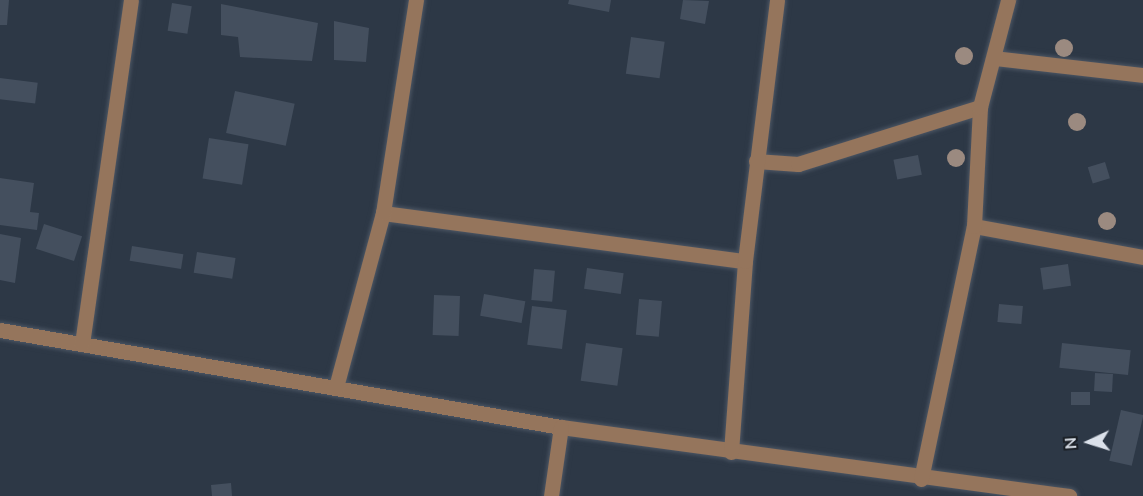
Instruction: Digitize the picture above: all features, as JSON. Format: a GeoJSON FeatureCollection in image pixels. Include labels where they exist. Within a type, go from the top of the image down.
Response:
{"type":"FeatureCollection","features":[{"type":"Feature","properties":{"kind":"street"},"geometry":{"type":"LineString","coordinates":[[82,344],[131,0]]}},
{"type":"Feature","properties":{"kind":"street"},"geometry":{"type":"LineString","coordinates":[[336,387],[383,213],[416,0]]}},
{"type":"Feature","properties":{"kind":"street"},"geometry":{"type":"LineString","coordinates":[[731,452],[744,261],[777,0]]}},
{"type":"Feature","properties":{"kind":"street"},"geometry":{"type":"LineString","coordinates":[[921,479],[974,226],[980,107],[1008,0]]}},
{"type":"Feature","properties":{"kind":"street"},"geometry":{"type":"LineString","coordinates":[[994,58],[1143,75]]}},
{"type":"Feature","properties":{"kind":"street"},"geometry":{"type":"LineString","coordinates":[[756,161],[798,164],[980,107]]}},
{"type":"Feature","properties":{"kind":"street"},"geometry":{"type":"LineString","coordinates":[[383,213],[744,261]]}},
{"type":"Feature","properties":{"kind":"street"},"geometry":{"type":"LineString","coordinates":[[974,226],[1143,256]]}},
{"type":"Feature","properties":{"kind":"street"},"geometry":{"type":"LineString","coordinates":[[0,330],[561,427],[921,479],[1069,496]]}},
{"type":"Feature","properties":{"kind":"street"},"geometry":{"type":"LineString","coordinates":[[551,496],[561,427]]}},
{"type":"Feature","properties":{"kind":"building"},"geometry":{"type":"Polygon","coordinates":[[[0,0],[9,0],[7,25],[0,25],[0,0]]]}},
{"type":"Feature","properties":{"kind":"building"},"geometry":{"type":"Polygon","coordinates":[[[569,0],[611,0],[609,12],[568,4],[569,0]]]}},
{"type":"Feature","properties":{"kind":"building"},"geometry":{"type":"Polygon","coordinates":[[[683,0],[709,1],[705,24],[680,19],[683,0]]]}},
{"type":"Feature","properties":{"kind":"building"},"geometry":{"type":"Polygon","coordinates":[[[172,3],[192,6],[187,34],[168,31],[172,3]]]}},
{"type":"Feature","properties":{"kind":"building"},"geometry":{"type":"Polygon","coordinates":[[[221,4],[318,23],[312,61],[240,57],[238,37],[221,35],[221,4]]]}},
{"type":"Feature","properties":{"kind":"building"},"geometry":{"type":"Polygon","coordinates":[[[334,21],[369,28],[366,62],[334,60],[334,21]]]}},
{"type":"Feature","properties":{"kind":"building"},"geometry":{"type":"Polygon","coordinates":[[[631,37],[665,42],[660,78],[626,74],[631,37]]]}},
{"type":"Feature","properties":{"kind":"building"},"geometry":{"type":"Polygon","coordinates":[[[0,78],[38,83],[35,103],[0,99],[0,78]]]}},
{"type":"Feature","properties":{"kind":"building"},"geometry":{"type":"Polygon","coordinates":[[[235,91],[295,104],[286,146],[226,133],[235,91]]]}},
{"type":"Feature","properties":{"kind":"building"},"geometry":{"type":"Polygon","coordinates":[[[209,138],[249,144],[242,185],[203,178],[209,138]]]}},
{"type":"Feature","properties":{"kind":"building"},"geometry":{"type":"Polygon","coordinates":[[[918,155],[922,175],[897,179],[893,160],[918,155]]]}},
{"type":"Feature","properties":{"kind":"building"},"geometry":{"type":"Polygon","coordinates":[[[1105,162],[1110,178],[1093,184],[1088,167],[1105,162]]]}},
{"type":"Feature","properties":{"kind":"building"},"geometry":{"type":"Polygon","coordinates":[[[0,178],[34,183],[30,212],[39,213],[37,230],[0,225],[0,178]]]}},
{"type":"Feature","properties":{"kind":"building"},"geometry":{"type":"Polygon","coordinates":[[[44,224],[82,236],[74,261],[36,249],[44,224]]]}},
{"type":"Feature","properties":{"kind":"building"},"geometry":{"type":"Polygon","coordinates":[[[0,234],[21,238],[15,283],[0,280],[0,234]]]}},
{"type":"Feature","properties":{"kind":"building"},"geometry":{"type":"Polygon","coordinates":[[[132,246],[183,254],[181,269],[130,261],[132,246]]]}},
{"type":"Feature","properties":{"kind":"building"},"geometry":{"type":"Polygon","coordinates":[[[197,252],[236,258],[232,279],[194,273],[197,252]]]}},
{"type":"Feature","properties":{"kind":"building"},"geometry":{"type":"Polygon","coordinates":[[[1068,264],[1071,286],[1043,290],[1040,268],[1068,264]]]}},
{"type":"Feature","properties":{"kind":"building"},"geometry":{"type":"Polygon","coordinates":[[[587,268],[624,273],[621,294],[584,289],[587,268]]]}},
{"type":"Feature","properties":{"kind":"building"},"geometry":{"type":"Polygon","coordinates":[[[534,269],[555,271],[552,302],[531,300],[534,269]]]}},
{"type":"Feature","properties":{"kind":"building"},"geometry":{"type":"Polygon","coordinates":[[[484,294],[525,301],[522,323],[480,316],[484,294]]]}},
{"type":"Feature","properties":{"kind":"building"},"geometry":{"type":"Polygon","coordinates":[[[434,295],[460,296],[459,336],[433,335],[434,295]]]}},
{"type":"Feature","properties":{"kind":"building"},"geometry":{"type":"Polygon","coordinates":[[[639,299],[662,301],[659,337],[636,335],[639,299]]]}},
{"type":"Feature","properties":{"kind":"building"},"geometry":{"type":"Polygon","coordinates":[[[999,304],[1023,306],[1021,324],[997,322],[999,304]]]}},
{"type":"Feature","properties":{"kind":"building"},"geometry":{"type":"Polygon","coordinates":[[[532,306],[567,310],[562,349],[527,345],[532,306]]]}},
{"type":"Feature","properties":{"kind":"building"},"geometry":{"type":"Polygon","coordinates":[[[586,343],[623,348],[617,386],[581,381],[586,343]]]}},
{"type":"Feature","properties":{"kind":"building"},"geometry":{"type":"Polygon","coordinates":[[[1062,343],[1131,350],[1128,375],[1059,368],[1062,343]]]}},
{"type":"Feature","properties":{"kind":"building"},"geometry":{"type":"Polygon","coordinates":[[[1095,373],[1113,374],[1112,392],[1094,391],[1095,373]]]}},
{"type":"Feature","properties":{"kind":"building"},"geometry":{"type":"Polygon","coordinates":[[[1071,392],[1090,392],[1090,405],[1071,405],[1071,392]]]}},
{"type":"Feature","properties":{"kind":"building"},"geometry":{"type":"Polygon","coordinates":[[[1121,410],[1143,415],[1132,466],[1109,461],[1121,410]]]}},
{"type":"Feature","properties":{"kind":"building"},"geometry":{"type":"Polygon","coordinates":[[[231,483],[232,496],[212,496],[211,485],[231,483]]]}}]}
